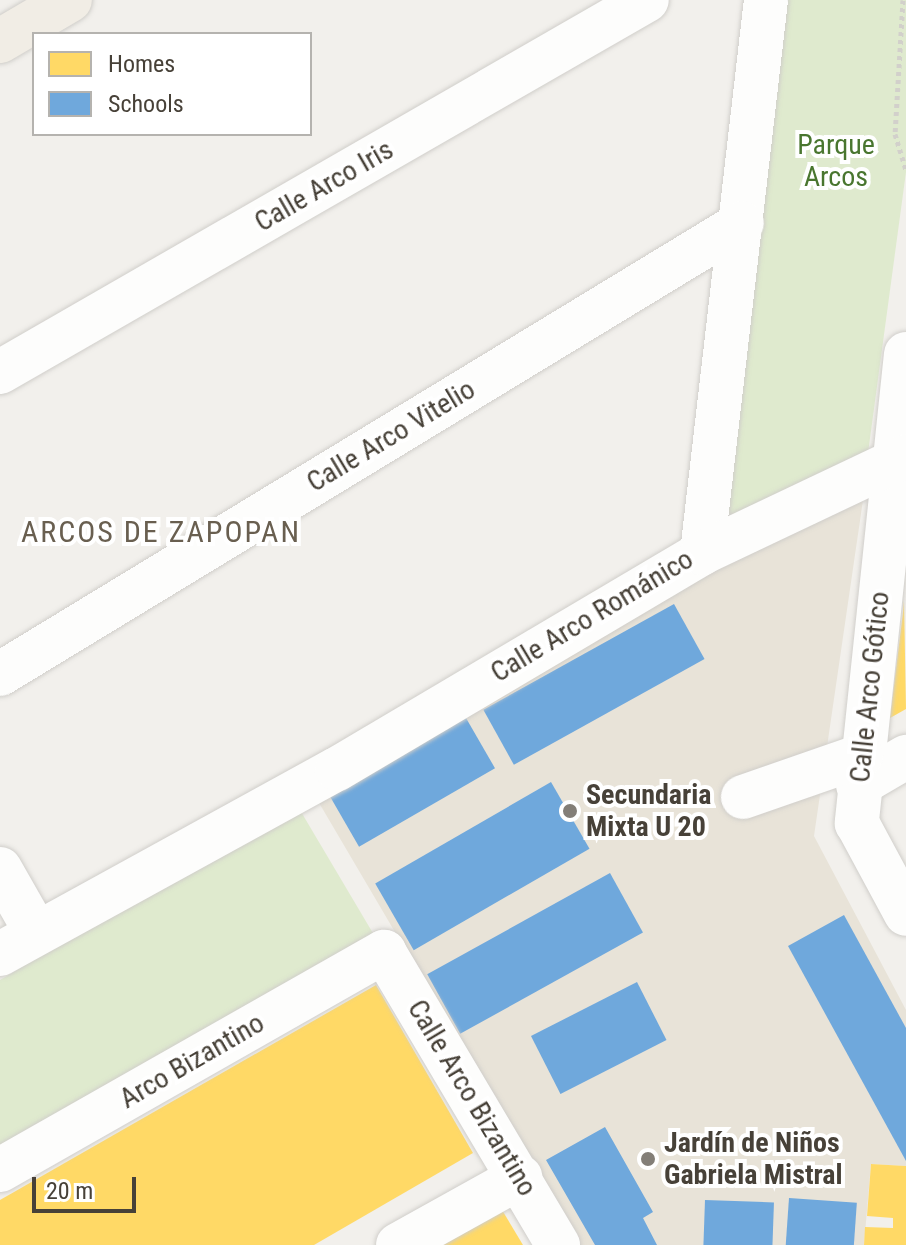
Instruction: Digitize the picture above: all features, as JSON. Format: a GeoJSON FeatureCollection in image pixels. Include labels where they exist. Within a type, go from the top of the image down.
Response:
{"type":"FeatureCollection","features":[{"type":"Feature","properties":{"kind":"main road"},"geometry":{"type":"LineString","coordinates":[[0,41],[70,0]]}},
{"type":"Feature","properties":{"kind":"street","name":"Calle Arco Iris"},"geometry":{"type":"LineString","coordinates":[[0,372],[647,0]]}},
{"type":"Feature","properties":{"kind":"street","name":"Calle Arco Románico"},"geometry":{"type":"LineString","coordinates":[[18,943],[337,769],[702,553],[766,0]]}},
{"type":"Feature","properties":{"kind":"street","name":"Calle Arco Vitelio"},"geometry":{"type":"LineString","coordinates":[[0,674],[742,223]]}},
{"type":"Feature","properties":{"kind":"street","name":"Calle Arco Gótico"},"geometry":{"type":"LineString","coordinates":[[906,354],[900,459],[859,770],[857,823],[906,914]]}},
{"type":"Feature","properties":{"kind":"street"},"geometry":{"type":"LineString","coordinates":[[702,553],[900,459]]}},
{"type":"Feature","properties":{"kind":"street"},"geometry":{"type":"LineString","coordinates":[[743,797],[906,757]]}},
{"type":"Feature","properties":{"kind":"street"},"geometry":{"type":"LineString","coordinates":[[0,869],[18,943]]}},
{"type":"Feature","properties":{"kind":"street","name":"Arco Bizantino"},"geometry":{"type":"LineString","coordinates":[[0,1170],[384,952]]}},
{"type":"Feature","properties":{"kind":"street","name":"Calle Arco Bizantino"},"geometry":{"type":"LineString","coordinates":[[384,952],[558,1245]]}},
{"type":"Feature","properties":{"kind":"street"},"geometry":{"type":"LineString","coordinates":[[398,1245],[520,1177]]}},
{"type":"Feature","properties":{"kind":"path"},"geometry":{"type":"LineString","coordinates":[[903,0],[895,134],[906,170]]}},
{"type":"Feature","properties":{"kind":"shaded area","name":"Secundaria Mixta U 20"},"geometry":{"type":"Polygon","coordinates":[[[863,500],[814,836],[906,1010],[906,1166],[871,1164],[864,1245],[579,1245],[315,796],[707,564],[863,500]]]}},
{"type":"Feature","properties":{"kind":"green space","name":"Parque Arcos"},"geometry":{"type":"Polygon","coordinates":[[[780,0],[906,0],[906,172],[868,453],[721,521],[780,0]]]}},
{"type":"Feature","properties":{"kind":"green space"},"geometry":{"type":"Polygon","coordinates":[[[297,805],[377,940],[0,1155],[0,980],[297,805]]]}},
{"type":"Feature","properties":{"kind":"building: Homes"},"geometry":{"type":"Polygon","coordinates":[[[904,600],[906,709],[890,718],[903,612],[904,600]]]}},
{"type":"Feature","properties":{"kind":"building: Homes"},"geometry":{"type":"Polygon","coordinates":[[[376,985],[473,1153],[314,1245],[0,1245],[0,1200],[376,985]]]}},
{"type":"Feature","properties":{"kind":"building: Homes"},"geometry":{"type":"Polygon","coordinates":[[[871,1164],[906,1166],[906,1245],[864,1245],[865,1227],[893,1228],[893,1218],[867,1216],[871,1164]]]}},
{"type":"Feature","properties":{"kind":"building: Homes"},"geometry":{"type":"Polygon","coordinates":[[[499,1205],[523,1245],[434,1245],[499,1205]]]}},
{"type":"Feature","properties":{"kind":"building: Schools"},"geometry":{"type":"Polygon","coordinates":[[[674,604],[705,659],[514,765],[483,710],[674,604]]]}},
{"type":"Feature","properties":{"kind":"building: Schools"},"geometry":{"type":"Polygon","coordinates":[[[466,718],[495,768],[359,847],[330,796],[466,718]]]}},
{"type":"Feature","properties":{"kind":"building: Schools"},"geometry":{"type":"Polygon","coordinates":[[[551,782],[590,849],[414,950],[375,884],[551,782]]]}},
{"type":"Feature","properties":{"kind":"building: Schools"},"geometry":{"type":"Polygon","coordinates":[[[610,873],[643,932],[460,1034],[427,974],[610,873]]]}},
{"type":"Feature","properties":{"kind":"building: Schools"},"geometry":{"type":"Polygon","coordinates":[[[844,915],[906,1028],[906,1161],[788,946],[844,915]]]}},
{"type":"Feature","properties":{"kind":"building: Schools"},"geometry":{"type":"Polygon","coordinates":[[[637,982],[667,1040],[560,1094],[531,1036],[637,982]]]}},
{"type":"Feature","properties":{"kind":"building: Schools"},"geometry":{"type":"Polygon","coordinates":[[[605,1127],[653,1212],[643,1218],[657,1245],[595,1245],[546,1160],[605,1127]]]}},
{"type":"Feature","properties":{"kind":"building: Schools"},"geometry":{"type":"Polygon","coordinates":[[[789,1198],[857,1203],[854,1245],[786,1245],[789,1198]]]}},
{"type":"Feature","properties":{"kind":"building: Schools"},"geometry":{"type":"Polygon","coordinates":[[[705,1200],[774,1202],[772,1245],[703,1245],[705,1200]]]}},
{"type":"Feature","properties":{"kind":"place","name":"Secundaria Mixta U 20"},"geometry":{"type":"Point","coordinates":[570,811]}},
{"type":"Feature","properties":{"kind":"place","name":"Jardín de Niños Gabriela Mistral"},"geometry":{"type":"Point","coordinates":[648,1159]}},
{"type":"Feature","properties":{"kind":"district","name":"ARCOS DE ZAPOPAN"},"geometry":{"type":"Point","coordinates":[161,532]}}]}
